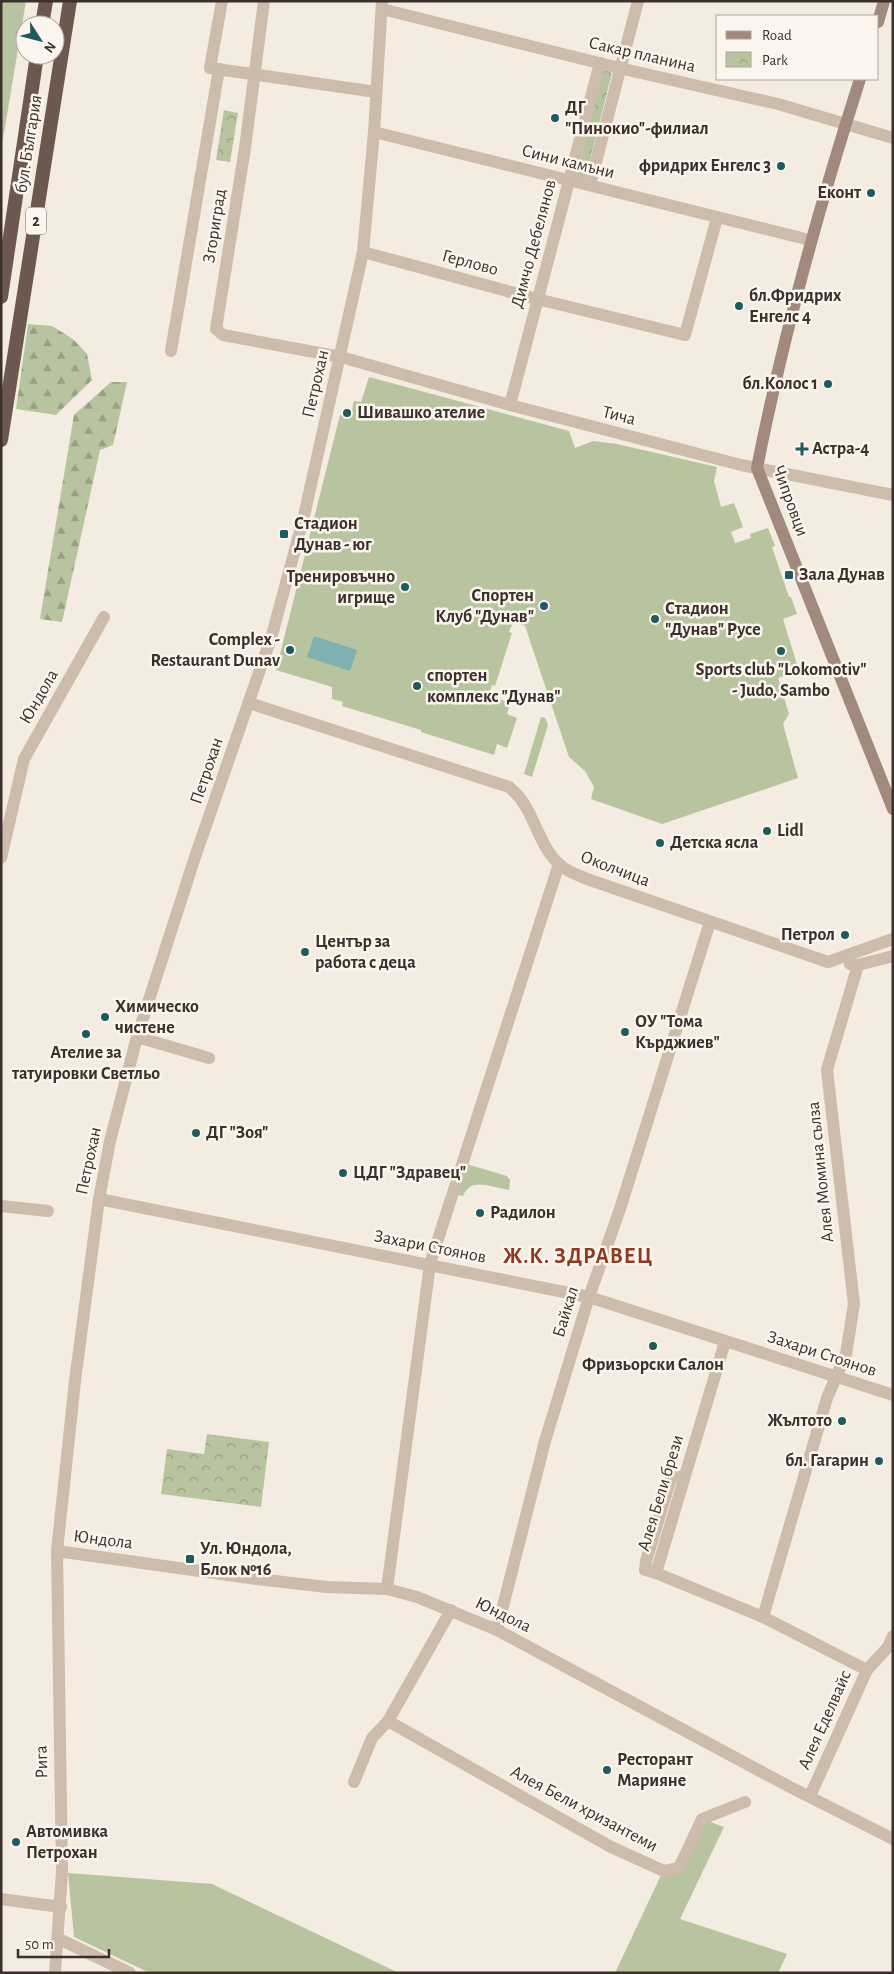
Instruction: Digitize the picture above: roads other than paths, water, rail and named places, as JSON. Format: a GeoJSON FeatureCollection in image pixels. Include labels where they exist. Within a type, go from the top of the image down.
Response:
{"type":"FeatureCollection","features":[{"type":"Feature","properties":{"kind":"highway"},"geometry":{"type":"LineString","coordinates":[[44,15],[46,1]]}},
{"type":"Feature","properties":{"kind":"highway","name":"бул. България"},"geometry":{"type":"LineString","coordinates":[[1,440],[70,1]]}},
{"type":"Feature","properties":{"kind":"highway","name":"бул. България"},"geometry":{"type":"LineString","coordinates":[[1,297],[5,243],[35,65]]}},
{"type":"Feature","properties":{"kind":"main road"},"geometry":{"type":"LineString","coordinates":[[879,18],[884,1]]}},
{"type":"Feature","properties":{"kind":"main road","name":"Чипровци"},"geometry":{"type":"LineString","coordinates":[[860,80],[810,240],[768,409],[757,468],[893,809]]}},
{"type":"Feature","properties":{"kind":"street"},"geometry":{"type":"LineString","coordinates":[[222,1],[210,68],[376,92]]}},
{"type":"Feature","properties":{"kind":"street","name":"Згориград"},"geometry":{"type":"LineString","coordinates":[[264,1],[216,329],[223,335],[341,357]]}},
{"type":"Feature","properties":{"kind":"street"},"geometry":{"type":"LineString","coordinates":[[590,185],[638,1]]}},
{"type":"Feature","properties":{"kind":"street","name":"Сакар планина"},"geometry":{"type":"LineString","coordinates":[[382,5],[619,68],[846,123],[893,138]]}},
{"type":"Feature","properties":{"kind":"street","name":"Петрохан"},"geometry":{"type":"LineString","coordinates":[[57,1551],[75,1380],[98,1199],[110,1141],[137,1037],[195,857],[249,703],[281,604],[304,516],[363,252],[374,132],[382,5]]}},
{"type":"Feature","properties":{"kind":"street","name":"Димчо Дебелянов"},"geometry":{"type":"LineString","coordinates":[[510,406],[600,63]]}},
{"type":"Feature","properties":{"kind":"street"},"geometry":{"type":"LineString","coordinates":[[171,351],[219,69]]}},
{"type":"Feature","properties":{"kind":"street","name":"Сини камъни"},"geometry":{"type":"LineString","coordinates":[[374,132],[810,240]]}},
{"type":"Feature","properties":{"kind":"street","name":"Герлово"},"geometry":{"type":"LineString","coordinates":[[363,252],[537,299],[685,334],[717,218]]}},
{"type":"Feature","properties":{"kind":"street","name":"Тича"},"geometry":{"type":"LineString","coordinates":[[341,357],[510,406],[757,468],[893,495]]}},
{"type":"Feature","properties":{"kind":"street","name":"Юндола"},"geometry":{"type":"LineString","coordinates":[[1,858],[24,759],[104,616]]}},
{"type":"Feature","properties":{"kind":"street","name":"Околчица"},"geometry":{"type":"LineString","coordinates":[[249,703],[509,787],[524,802],[550,854],[559,864],[587,879],[828,962],[858,965]]}},
{"type":"Feature","properties":{"kind":"street"},"geometry":{"type":"LineString","coordinates":[[387,1589],[430,1264],[559,864]]}},
{"type":"Feature","properties":{"kind":"street","name":"Байкал"},"geometry":{"type":"LineString","coordinates":[[497,1630],[546,1442],[589,1297],[620,1208],[710,922]]}},
{"type":"Feature","properties":{"kind":"street"},"geometry":{"type":"LineString","coordinates":[[828,962],[893,940]]}},
{"type":"Feature","properties":{"kind":"street"},"geometry":{"type":"LineString","coordinates":[[858,965],[893,956]]}},
{"type":"Feature","properties":{"kind":"street","name":"Алея Момина сълза"},"geometry":{"type":"LineString","coordinates":[[836,1377],[846,1354],[854,1304],[827,1070],[858,965]]}},
{"type":"Feature","properties":{"kind":"street"},"geometry":{"type":"LineString","coordinates":[[137,1037],[209,1058]]}},
{"type":"Feature","properties":{"kind":"street","name":"Захари Стоянов"},"geometry":{"type":"LineString","coordinates":[[98,1199],[589,1297],[893,1396]]}},
{"type":"Feature","properties":{"kind":"street"},"geometry":{"type":"LineString","coordinates":[[1,1206],[48,1211]]}},
{"type":"Feature","properties":{"kind":"street","name":"Алея Бели брези"},"geometry":{"type":"LineString","coordinates":[[726,1342],[656,1573],[763,1617],[867,1670]]}},
{"type":"Feature","properties":{"kind":"street"},"geometry":{"type":"LineString","coordinates":[[763,1617],[828,1398],[836,1377]]}},
{"type":"Feature","properties":{"kind":"street","name":"Юндола"},"geometry":{"type":"LineString","coordinates":[[57,1551],[256,1579],[327,1587],[387,1589],[451,1610],[497,1630],[893,1839]]}},
{"type":"Feature","properties":{"kind":"street","name":"Рига"},"geometry":{"type":"LineString","coordinates":[[55,1973],[61,1907],[57,1551]]}},
{"type":"Feature","properties":{"kind":"street"},"geometry":{"type":"LineString","coordinates":[[354,1782],[372,1738],[388,1721],[451,1610]]}},
{"type":"Feature","properties":{"kind":"street","name":"Алея Еделвайс"},"geometry":{"type":"LineString","coordinates":[[810,1796],[867,1670],[888,1647],[893,1636]]}},
{"type":"Feature","properties":{"kind":"street","name":"Алея Бели хризантеми"},"geometry":{"type":"LineString","coordinates":[[388,1721],[611,1847],[664,1871],[678,1868],[702,1819],[744,1802]]}},
{"type":"Feature","properties":{"kind":"street"},"geometry":{"type":"LineString","coordinates":[[1,1899],[61,1907]]}},
{"type":"Feature","properties":{"kind":"street"},"geometry":{"type":"LineString","coordinates":[[59,1939],[130,1973]]}},
{"type":"Feature","properties":{"kind":"water"},"geometry":{"type":"Polygon","coordinates":[[[314,636],[357,650],[350,671],[307,657],[314,636]]]}},
{"type":"Feature","properties":{"kind":"place","name":"ДГ \"Пинокио\"-филиал"},"geometry":{"type":"Point","coordinates":[555,118]}},
{"type":"Feature","properties":{"kind":"place","name":"фридрих Енгелс 3"},"geometry":{"type":"Point","coordinates":[781,166]}},
{"type":"Feature","properties":{"kind":"place","name":"Еконт"},"geometry":{"type":"Point","coordinates":[871,193]}},
{"type":"Feature","properties":{"kind":"place","name":"бл.Фридрих Енгелс 4"},"geometry":{"type":"Point","coordinates":[739,306]}},
{"type":"Feature","properties":{"kind":"place","name":"бл.Колос 1"},"geometry":{"type":"Point","coordinates":[828,384]}},
{"type":"Feature","properties":{"kind":"place","name":"Шивашко ателие"},"geometry":{"type":"Point","coordinates":[347,413]}},
{"type":"Feature","properties":{"kind":"place","name":"Астра-4"},"geometry":{"type":"Point","coordinates":[802,449]}},
{"type":"Feature","properties":{"kind":"place","name":"Стадион Дунав - юг"},"geometry":{"type":"Point","coordinates":[284,534]}},
{"type":"Feature","properties":{"kind":"place","name":"Зала Дунав"},"geometry":{"type":"Point","coordinates":[789,575]}},
{"type":"Feature","properties":{"kind":"place","name":"Тренировъчно игрище"},"geometry":{"type":"Point","coordinates":[405,587]}},
{"type":"Feature","properties":{"kind":"place","name":"Спортен Клуб \"Дунав\""},"geometry":{"type":"Point","coordinates":[544,606]}},
{"type":"Feature","properties":{"kind":"place","name":"Стадион \"Дунав\" Русе"},"geometry":{"type":"Point","coordinates":[655,619]}},
{"type":"Feature","properties":{"kind":"place","name":"Complex - Restaurant Dunav"},"geometry":{"type":"Point","coordinates":[290,650]}},
{"type":"Feature","properties":{"kind":"place","name":"Sports club \"Lokomotiv\" - Judo, Sambo"},"geometry":{"type":"Point","coordinates":[781,651]}},
{"type":"Feature","properties":{"kind":"place","name":"спортен комплекс \"Дунав\""},"geometry":{"type":"Point","coordinates":[417,686]}},
{"type":"Feature","properties":{"kind":"place","name":"Lidl"},"geometry":{"type":"Point","coordinates":[767,831]}},
{"type":"Feature","properties":{"kind":"place","name":"Детска ясла"},"geometry":{"type":"Point","coordinates":[660,843]}},
{"type":"Feature","properties":{"kind":"place","name":"Петрол"},"geometry":{"type":"Point","coordinates":[845,935]}},
{"type":"Feature","properties":{"kind":"place","name":"Център за работа с деца"},"geometry":{"type":"Point","coordinates":[305,952]}},
{"type":"Feature","properties":{"kind":"place","name":"Химическо чистене"},"geometry":{"type":"Point","coordinates":[105,1017]}},
{"type":"Feature","properties":{"kind":"place","name":"ОУ \"Тома Кърджиев\""},"geometry":{"type":"Point","coordinates":[625,1032]}},
{"type":"Feature","properties":{"kind":"place","name":"Ателие за татуировки Светльо"},"geometry":{"type":"Point","coordinates":[86,1034]}},
{"type":"Feature","properties":{"kind":"place","name":"ДГ \"Зоя\""},"geometry":{"type":"Point","coordinates":[196,1133]}},
{"type":"Feature","properties":{"kind":"place","name":"ЦДГ \"Здравец\""},"geometry":{"type":"Point","coordinates":[343,1173]}},
{"type":"Feature","properties":{"kind":"place","name":"Радилон"},"geometry":{"type":"Point","coordinates":[480,1213]}},
{"type":"Feature","properties":{"kind":"place","name":"Фризьорски Салон"},"geometry":{"type":"Point","coordinates":[653,1346]}},
{"type":"Feature","properties":{"kind":"place","name":"Жълтото"},"geometry":{"type":"Point","coordinates":[842,1421]}},
{"type":"Feature","properties":{"kind":"place","name":"бл. Гагарин"},"geometry":{"type":"Point","coordinates":[879,1461]}},
{"type":"Feature","properties":{"kind":"place","name":"Ул. Юндола, Блок №16"},"geometry":{"type":"Point","coordinates":[190,1559]}},
{"type":"Feature","properties":{"kind":"place","name":"Ресторант Марияне"},"geometry":{"type":"Point","coordinates":[607,1770]}},
{"type":"Feature","properties":{"kind":"place","name":"Автомивка Петрохан"},"geometry":{"type":"Point","coordinates":[16,1842]}},
{"type":"Feature","properties":{"kind":"district","name":"Ж.К. ЗДРАВЕЦ"},"geometry":{"type":"Point","coordinates":[578,1256]}}]}
